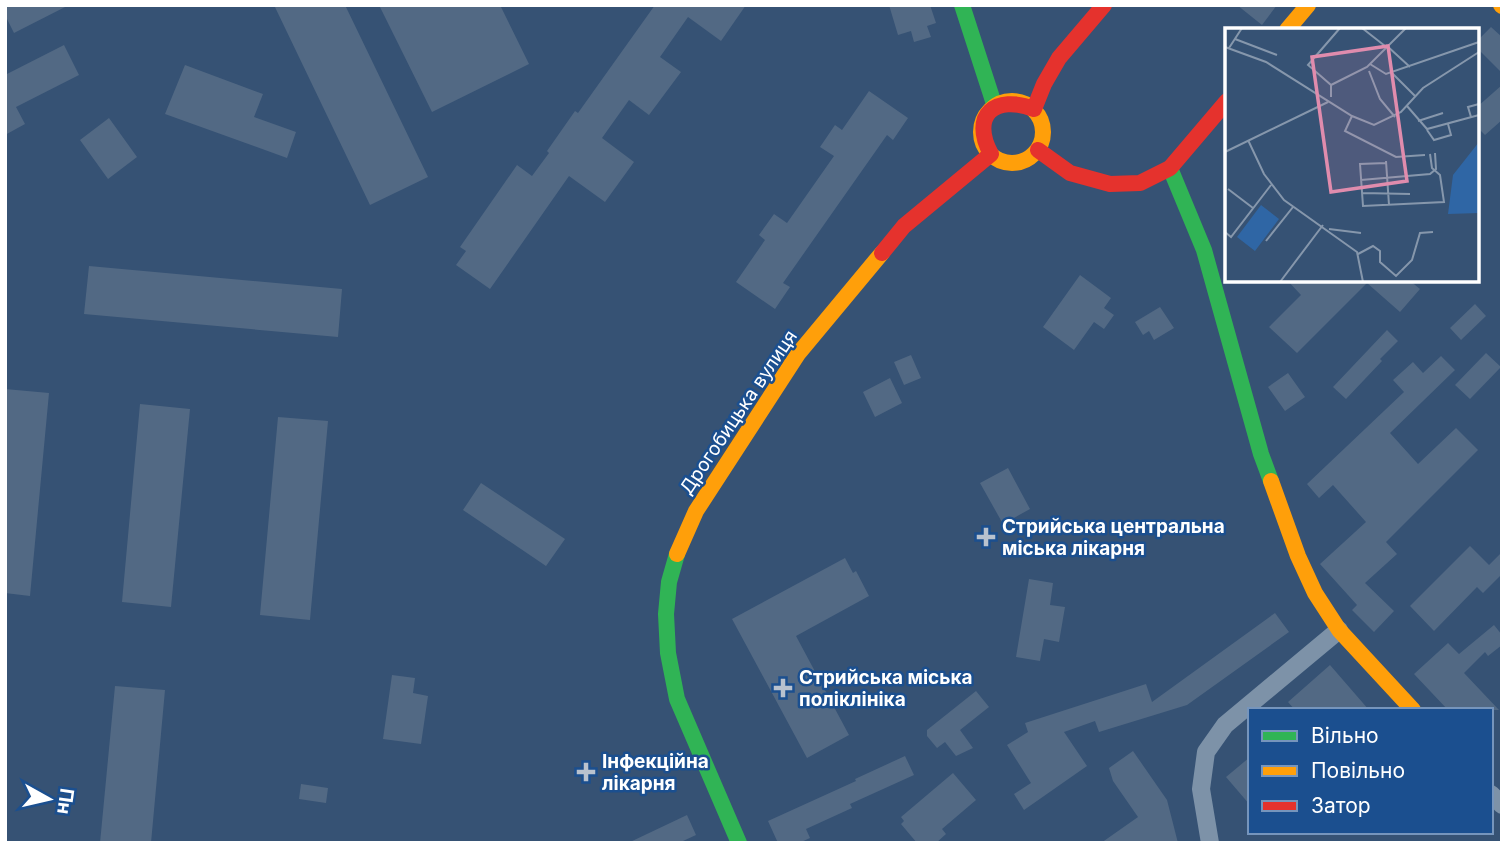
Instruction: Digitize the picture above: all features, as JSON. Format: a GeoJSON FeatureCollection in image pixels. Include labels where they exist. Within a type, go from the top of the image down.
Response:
{"type":"FeatureCollection","features":[{"type":"Feature","properties":{"kind":"main road"},"geometry":{"type":"LineString","coordinates":[[962,5],[995,107]]}},
{"type":"Feature","properties":{"kind":"main road"},"geometry":{"type":"LineString","coordinates":[[1034,109],[1059,58],[1104,5]]}},
{"type":"Feature","properties":{"kind":"main road"},"geometry":{"type":"LineString","coordinates":[[1289,28],[1308,5]]}},
{"type":"Feature","properties":{"kind":"main road"},"geometry":{"type":"LineString","coordinates":[[1004,103],[1025,104],[1034,109],[1043,130],[1038,150],[1030,158],[1010,163],[991,154],[982,135],[982,125],[987,115],[1004,103]]}},
{"type":"Feature","properties":{"kind":"main road"},"geometry":{"type":"LineString","coordinates":[[1038,150],[1070,173],[1110,184],[1140,183],[1170,168],[1225,103]]}},
{"type":"Feature","properties":{"kind":"main road","name":"Дрогобицька вулиця"},"geometry":{"type":"LineString","coordinates":[[739,843],[677,699],[668,653],[666,614],[669,582],[678,549],[696,512],[798,354],[904,226],[991,154]]}},
{"type":"Feature","properties":{"kind":"main road"},"geometry":{"type":"LineString","coordinates":[[1170,168],[1204,250],[1261,454],[1298,556],[1315,593],[1339,630],[1411,708]]}},
{"type":"Feature","properties":{"kind":"street"},"geometry":{"type":"LineString","coordinates":[[1210,843],[1200,789],[1206,752],[1225,725],[1339,630]]}},
{"type":"Feature","properties":{"kind":"building"},"geometry":{"type":"Polygon","coordinates":[[[5,5],[69,5],[14,33],[5,15],[5,5]]]}},
{"type":"Feature","properties":{"kind":"building"},"geometry":{"type":"Polygon","coordinates":[[[274,5],[345,5],[428,177],[370,205],[274,5]]]}},
{"type":"Feature","properties":{"kind":"building"},"geometry":{"type":"Polygon","coordinates":[[[379,5],[500,5],[529,64],[432,112],[379,5]]]}},
{"type":"Feature","properties":{"kind":"building"},"geometry":{"type":"Polygon","coordinates":[[[655,5],[746,5],[721,41],[688,17],[660,57],[681,72],[649,115],[629,100],[602,138],[634,162],[605,202],[569,176],[490,289],[456,265],[466,251],[460,247],[517,165],[532,176],[575,111],[578,113],[655,5]]]}},
{"type":"Feature","properties":{"kind":"building"},"geometry":{"type":"Polygon","coordinates":[[[889,5],[930,5],[936,23],[927,26],[931,37],[914,42],[911,31],[898,35],[889,5]]]}},
{"type":"Feature","properties":{"kind":"building"},"geometry":{"type":"Polygon","coordinates":[[[1237,5],[1277,5],[1262,25],[1237,5]]]}},
{"type":"Feature","properties":{"kind":"building"},"geometry":{"type":"Polygon","coordinates":[[[1491,27],[1502,37],[1502,73],[1479,50],[1479,39],[1491,27]]]}},
{"type":"Feature","properties":{"kind":"building"},"geometry":{"type":"Polygon","coordinates":[[[64,45],[79,75],[16,107],[25,124],[5,135],[5,75],[64,45]]]}},
{"type":"Feature","properties":{"kind":"building"},"geometry":{"type":"Polygon","coordinates":[[[185,65],[263,94],[254,117],[296,132],[287,158],[165,114],[185,65]]]}},
{"type":"Feature","properties":{"kind":"building"},"geometry":{"type":"Polygon","coordinates":[[[1502,85],[1502,120],[1485,135],[1479,129],[1479,105],[1502,85]]]}},
{"type":"Feature","properties":{"kind":"building"},"geometry":{"type":"Polygon","coordinates":[[[869,91],[908,118],[893,140],[887,135],[783,283],[790,287],[775,309],[736,282],[765,240],[759,235],[774,214],[787,223],[834,156],[820,147],[835,125],[842,130],[869,91]]]}},
{"type":"Feature","properties":{"kind":"building"},"geometry":{"type":"Polygon","coordinates":[[[109,118],[137,157],[108,179],[80,140],[109,118]]]}},
{"type":"Feature","properties":{"kind":"building"},"geometry":{"type":"Polygon","coordinates":[[[89,266],[342,289],[338,337],[84,314],[89,266]]]}},
{"type":"Feature","properties":{"kind":"building"},"geometry":{"type":"Polygon","coordinates":[[[1080,275],[1111,298],[1104,308],[1114,315],[1104,329],[1094,322],[1074,350],[1043,327],[1080,275]]]}},
{"type":"Feature","properties":{"kind":"building"},"geometry":{"type":"Polygon","coordinates":[[[1289,282],[1411,282],[1420,289],[1400,312],[1367,283],[1297,353],[1269,327],[1301,295],[1289,282]]]}},
{"type":"Feature","properties":{"kind":"building"},"geometry":{"type":"Polygon","coordinates":[[[1475,304],[1486,316],[1461,340],[1450,328],[1475,304]]]}},
{"type":"Feature","properties":{"kind":"building"},"geometry":{"type":"Polygon","coordinates":[[[1160,307],[1174,328],[1154,340],[1149,331],[1143,335],[1135,322],[1160,307]]]}},
{"type":"Feature","properties":{"kind":"building"},"geometry":{"type":"Polygon","coordinates":[[[1387,330],[1398,341],[1346,399],[1333,387],[1387,330]]]}},
{"type":"Feature","properties":{"kind":"building"},"geometry":{"type":"Polygon","coordinates":[[[1486,353],[1501,367],[1470,399],[1455,385],[1486,353]]]}},
{"type":"Feature","properties":{"kind":"building"},"geometry":{"type":"Polygon","coordinates":[[[911,355],[921,378],[904,385],[894,362],[911,355]]]}},
{"type":"Feature","properties":{"kind":"building"},"geometry":{"type":"Polygon","coordinates":[[[1441,356],[1455,370],[1390,433],[1418,464],[1456,428],[1478,450],[1386,542],[1397,554],[1365,583],[1394,611],[1374,632],[1352,610],[1357,605],[1320,564],[1366,522],[1333,485],[1319,498],[1307,484],[1404,392],[1393,380],[1413,362],[1423,373],[1441,356]]]}},
{"type":"Feature","properties":{"kind":"building"},"geometry":{"type":"Polygon","coordinates":[[[1288,373],[1305,397],[1285,411],[1268,387],[1288,373]]]}},
{"type":"Feature","properties":{"kind":"building"},"geometry":{"type":"Polygon","coordinates":[[[890,378],[902,403],[875,417],[863,392],[890,378]]]}},
{"type":"Feature","properties":{"kind":"building"},"geometry":{"type":"Polygon","coordinates":[[[5,389],[49,393],[30,596],[5,593],[5,389]]]}},
{"type":"Feature","properties":{"kind":"building"},"geometry":{"type":"Polygon","coordinates":[[[140,404],[190,409],[171,607],[122,602],[140,404]]]}},
{"type":"Feature","properties":{"kind":"building"},"geometry":{"type":"Polygon","coordinates":[[[278,417],[328,421],[310,620],[260,615],[278,417]]]}},
{"type":"Feature","properties":{"kind":"building"},"geometry":{"type":"Polygon","coordinates":[[[1008,468],[1030,509],[1003,524],[980,483],[1008,468]]]}},
{"type":"Feature","properties":{"kind":"building"},"geometry":{"type":"Polygon","coordinates":[[[481,483],[565,539],[546,566],[463,510],[481,483]]]}},
{"type":"Feature","properties":{"kind":"building"},"geometry":{"type":"Polygon","coordinates":[[[1470,546],[1489,565],[1502,552],[1502,574],[1483,593],[1477,587],[1434,631],[1410,606],[1470,546]]]}},
{"type":"Feature","properties":{"kind":"building"},"geometry":{"type":"Polygon","coordinates":[[[845,558],[853,573],[856,571],[869,596],[796,636],[849,735],[807,758],[732,619],[845,558]]]}},
{"type":"Feature","properties":{"kind":"building"},"geometry":{"type":"Polygon","coordinates":[[[1029,579],[1053,583],[1050,605],[1065,607],[1059,642],[1044,639],[1040,661],[1016,657],[1029,579]]]}},
{"type":"Feature","properties":{"kind":"building"},"geometry":{"type":"Polygon","coordinates":[[[1275,613],[1289,632],[1187,705],[1099,732],[1095,721],[1064,732],[1087,766],[1024,810],[1014,794],[1031,783],[1007,745],[1028,732],[1025,723],[1146,684],[1152,702],[1275,613]]]}},
{"type":"Feature","properties":{"kind":"building"},"geometry":{"type":"Polygon","coordinates":[[[1494,625],[1502,635],[1502,645],[1488,656],[1485,652],[1464,673],[1499,710],[1446,708],[1414,674],[1448,643],[1459,654],[1494,625]]]}},
{"type":"Feature","properties":{"kind":"building"},"geometry":{"type":"Polygon","coordinates":[[[1330,665],[1367,708],[1293,708],[1288,702],[1330,665]]]}},
{"type":"Feature","properties":{"kind":"building"},"geometry":{"type":"Polygon","coordinates":[[[392,675],[415,678],[413,693],[428,696],[421,744],[383,739],[392,675]]]}},
{"type":"Feature","properties":{"kind":"building"},"geometry":{"type":"Polygon","coordinates":[[[115,686],[165,690],[151,843],[100,843],[115,686]]]}},
{"type":"Feature","properties":{"kind":"building"},"geometry":{"type":"Polygon","coordinates":[[[976,691],[989,707],[960,730],[973,748],[956,756],[945,742],[937,748],[927,736],[927,730],[976,691]]]}},
{"type":"Feature","properties":{"kind":"building"},"geometry":{"type":"Polygon","coordinates":[[[1133,751],[1167,800],[1178,843],[1101,843],[1138,817],[1113,781],[1109,768],[1133,751]]]}},
{"type":"Feature","properties":{"kind":"building"},"geometry":{"type":"Polygon","coordinates":[[[905,756],[914,775],[850,804],[852,808],[806,829],[810,838],[799,843],[778,843],[768,821],[905,756]]]}},
{"type":"Feature","properties":{"kind":"building"},"geometry":{"type":"Polygon","coordinates":[[[1248,759],[1248,803],[1226,777],[1248,759]]]}},
{"type":"Feature","properties":{"kind":"building"},"geometry":{"type":"Polygon","coordinates":[[[953,773],[976,800],[942,829],[946,834],[936,843],[917,843],[901,824],[904,821],[901,817],[953,773]]]}},
{"type":"Feature","properties":{"kind":"building"},"geometry":{"type":"Polygon","coordinates":[[[301,784],[328,788],[326,803],[299,799],[301,784]]]}},
{"type":"Feature","properties":{"kind":"building"},"geometry":{"type":"Polygon","coordinates":[[[687,815],[696,835],[680,843],[628,843],[687,815]]]}},
{"type":"Feature","properties":{"kind":"traffic: fast"},"geometry":{"type":"LineString","coordinates":[[962,5],[995,107]]}},
{"type":"Feature","properties":{"kind":"traffic: fast"},"geometry":{"type":"LineString","coordinates":[[1170,168],[1204,250],[1271,481]]}},
{"type":"Feature","properties":{"kind":"traffic: fast"},"geometry":{"type":"LineString","coordinates":[[677,554],[669,582],[666,614],[668,653],[677,699],[739,843]]}},
{"type":"Feature","properties":{"kind":"traffic: slow"},"geometry":{"type":"LineString","coordinates":[[1289,28],[1308,5]]}},
{"type":"Feature","properties":{"kind":"traffic: slow"},"geometry":{"type":"LineString","coordinates":[[1012,101],[1034,110],[1043,132],[1034,154],[1012,163],[990,154],[981,132],[990,110],[1012,101]]}},
{"type":"Feature","properties":{"kind":"traffic: slow"},"geometry":{"type":"LineString","coordinates":[[677,554],[696,511],[798,354],[882,253]]}},
{"type":"Feature","properties":{"kind":"traffic: slow"},"geometry":{"type":"LineString","coordinates":[[1271,481],[1298,556],[1315,593],[1339,630],[1411,708]]}},
{"type":"Feature","properties":{"kind":"traffic: jam"},"geometry":{"type":"LineString","coordinates":[[882,253],[904,226],[991,154],[983,128],[990,111],[1008,104],[1034,109],[1059,58],[1104,5]]}},
{"type":"Feature","properties":{"kind":"traffic: jam"},"geometry":{"type":"LineString","coordinates":[[1038,150],[1070,173],[1110,184],[1140,183],[1170,168],[1225,103]]}},
{"type":"Feature","properties":{"kind":"place","name":"Стрийська центральна міська лікарня"},"geometry":{"type":"Point","coordinates":[986,537]}},
{"type":"Feature","properties":{"kind":"place","name":"Стрийська міська поліклініка"},"geometry":{"type":"Point","coordinates":[783,688]}},
{"type":"Feature","properties":{"kind":"place","name":"Інфекційна лікарня"},"geometry":{"type":"Point","coordinates":[586,772]}}]}
